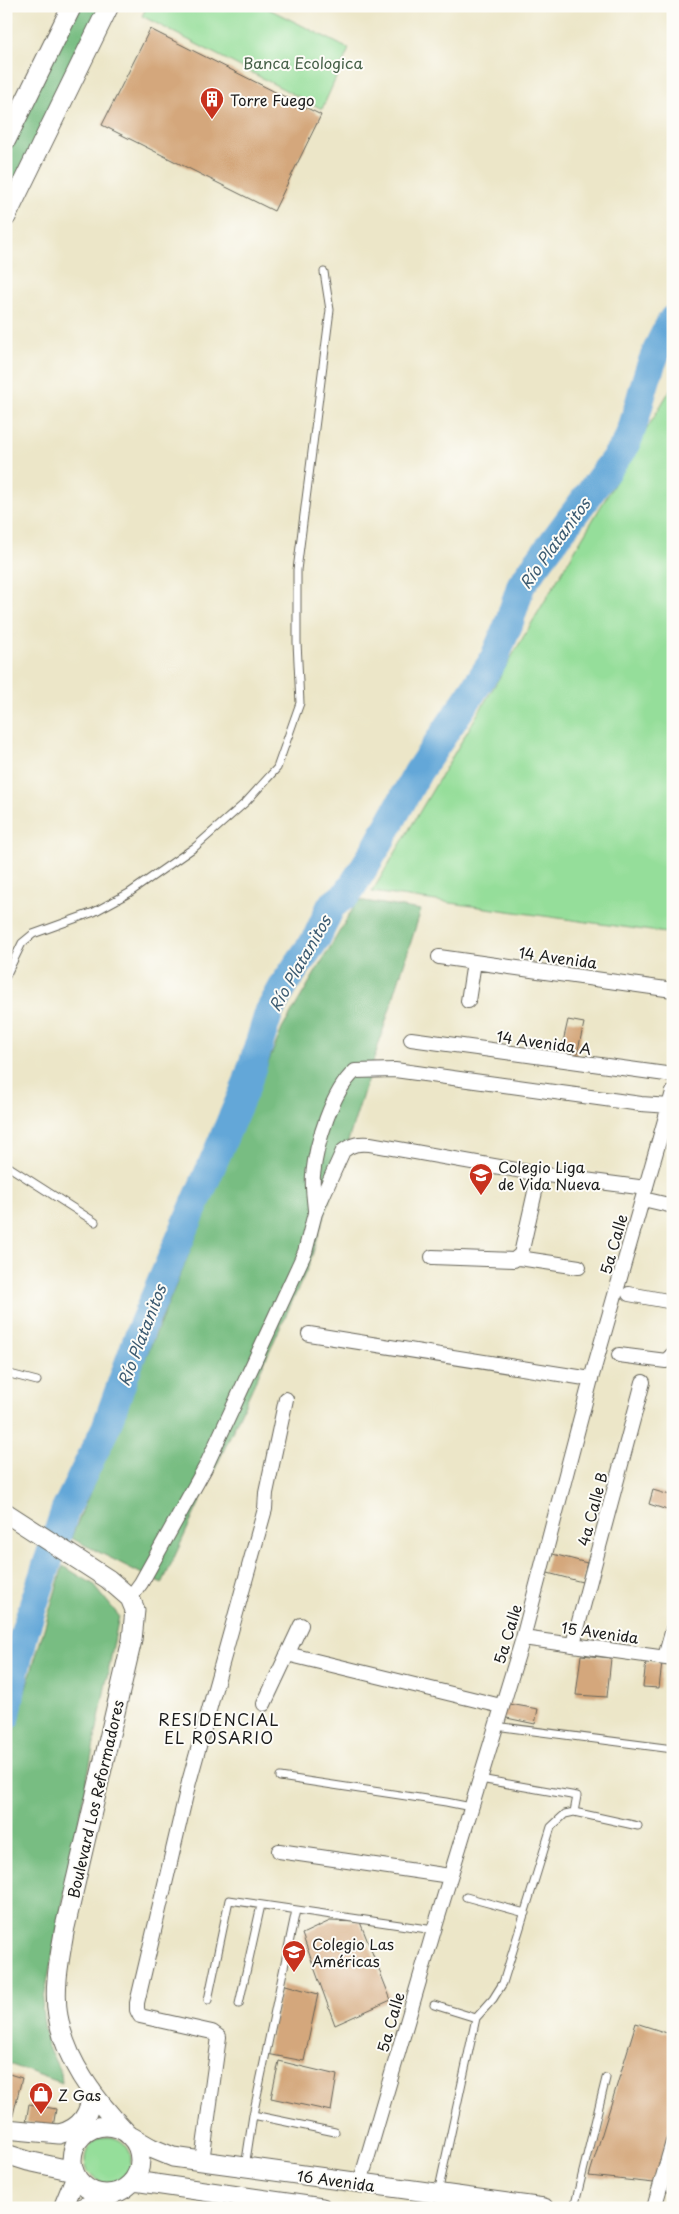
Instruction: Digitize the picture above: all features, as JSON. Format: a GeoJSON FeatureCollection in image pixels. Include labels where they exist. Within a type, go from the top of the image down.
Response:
{"type":"FeatureCollection","features":[{"type":"Feature","properties":{"kind":"main road"},"geometry":{"type":"LineString","coordinates":[[6,140],[72,6]]}},
{"type":"Feature","properties":{"kind":"main road"},"geometry":{"type":"LineString","coordinates":[[7,213],[109,6]]}},
{"type":"Feature","properties":{"kind":"main road"},"geometry":{"type":"LineString","coordinates":[[6,1514],[108,1579],[130,1598]]}},
{"type":"Feature","properties":{"kind":"main road","name":"Boulevard Los Reformadores"},"geometry":{"type":"LineString","coordinates":[[128,2134],[107,2112],[70,2055],[58,2016],[57,1976],[66,1927],[132,1640],[135,1610],[130,1598]]}},
{"type":"Feature","properties":{"kind":"main road"},"geometry":{"type":"LineString","coordinates":[[6,2129],[59,2134],[68,2132],[75,2128],[87,2115],[90,2107],[91,2090]]}},
{"type":"Feature","properties":{"kind":"main road"},"geometry":{"type":"LineString","coordinates":[[62,2206],[75,2174],[73,2151],[84,2134],[101,2126],[118,2128],[128,2134],[140,2154],[138,2172],[134,2181],[126,2188],[83,2208]]}},
{"type":"Feature","properties":{"kind":"main road","name":"16 Avenida"},"geometry":{"type":"LineString","coordinates":[[128,2134],[151,2148],[173,2158],[544,2208]]}},
{"type":"Feature","properties":{"kind":"main road"},"geometry":{"type":"LineString","coordinates":[[6,2154],[75,2174],[83,2186],[93,2192],[105,2195],[116,2193]]}},
{"type":"Feature","properties":{"kind":"main road","name":"16 Avenida"},"geometry":{"type":"LineString","coordinates":[[134,2181],[314,2207]]}},
{"type":"Feature","properties":{"kind":"street","name":"14 Avenida"},"geometry":{"type":"LineString","coordinates":[[439,957],[673,990]]}},
{"type":"Feature","properties":{"kind":"street"},"geometry":{"type":"LineString","coordinates":[[468,1001],[474,962]]}},
{"type":"Feature","properties":{"kind":"street","name":"14 Avenida A"},"geometry":{"type":"LineString","coordinates":[[411,1039],[673,1075]]}},
{"type":"Feature","properties":{"kind":"street"},"geometry":{"type":"LineString","coordinates":[[315,1213],[313,1174],[323,1129],[345,1080],[355,1071],[395,1070],[641,1104],[670,1106]]}},
{"type":"Feature","properties":{"kind":"street","name":"5a Calle"},"geometry":{"type":"LineString","coordinates":[[360,2183],[495,1726],[524,1638],[591,1379],[673,1092]]}},
{"type":"Feature","properties":{"kind":"street"},"geometry":{"type":"LineString","coordinates":[[130,1598],[141,1583],[205,1468],[305,1252],[315,1213],[343,1151],[350,1145],[360,1143],[645,1194],[673,1206]]}},
{"type":"Feature","properties":{"kind":"street"},"geometry":{"type":"LineString","coordinates":[[519,1258],[539,1174]]}},
{"type":"Feature","properties":{"kind":"street"},"geometry":{"type":"LineString","coordinates":[[432,1257],[514,1260],[519,1258],[579,1267]]}},
{"type":"Feature","properties":{"kind":"street"},"geometry":{"type":"LineString","coordinates":[[630,1294],[673,1302]]}},
{"type":"Feature","properties":{"kind":"street"},"geometry":{"type":"LineString","coordinates":[[309,1334],[591,1379]]}},
{"type":"Feature","properties":{"kind":"street"},"geometry":{"type":"LineString","coordinates":[[619,1355],[666,1361],[673,1354]]}},
{"type":"Feature","properties":{"kind":"street","name":"4a Calle B"},"geometry":{"type":"LineString","coordinates":[[573,1644],[643,1382]]}},
{"type":"Feature","properties":{"kind":"street"},"geometry":{"type":"LineString","coordinates":[[202,2161],[219,2037],[212,2032],[140,2016],[137,2010],[137,2003],[189,1782],[265,1509],[266,1493],[286,1399]]}},
{"type":"Feature","properties":{"kind":"street"},"geometry":{"type":"LineString","coordinates":[[264,1704],[301,1625]]}},
{"type":"Feature","properties":{"kind":"street"},"geometry":{"type":"LineString","coordinates":[[669,1658],[673,1629]]}},
{"type":"Feature","properties":{"kind":"street","name":"15 Avenida"},"geometry":{"type":"LineString","coordinates":[[524,1638],[669,1658]]}},
{"type":"Feature","properties":{"kind":"street"},"geometry":{"type":"LineString","coordinates":[[287,1654],[502,1706]]}},
{"type":"Feature","properties":{"kind":"street"},"geometry":{"type":"LineString","coordinates":[[280,1851],[450,1876]]}},
{"type":"Feature","properties":{"kind":"street"},"geometry":{"type":"LineString","coordinates":[[654,2208],[672,2145]]}},
{"type":"Feature","properties":{"kind":"lane"},"geometry":{"type":"LineString","coordinates":[[6,976],[9,962],[22,943],[33,934],[94,912],[129,893],[195,847],[246,802],[277,768],[300,703],[297,642],[298,570],[330,310],[324,272]]}},
{"type":"Feature","properties":{"kind":"lane"},"geometry":{"type":"LineString","coordinates":[[6,1165],[95,1222]]}},
{"type":"Feature","properties":{"kind":"lane"},"geometry":{"type":"LineString","coordinates":[[6,1373],[37,1381]]}},
{"type":"Feature","properties":{"kind":"lane"},"geometry":{"type":"LineString","coordinates":[[495,1726],[673,1749]]}},
{"type":"Feature","properties":{"kind":"lane"},"geometry":{"type":"LineString","coordinates":[[280,1777],[471,1807]]}},
{"type":"Feature","properties":{"kind":"lane"},"geometry":{"type":"LineString","coordinates":[[480,1779],[577,1796],[574,1812]]}},
{"type":"Feature","properties":{"kind":"lane"},"geometry":{"type":"LineString","coordinates":[[438,2193],[476,2018],[493,1999],[503,1983],[550,1827],[565,1814],[574,1812],[638,1826]]}},
{"type":"Feature","properties":{"kind":"lane"},"geometry":{"type":"LineString","coordinates":[[466,1896],[525,1913]]}},
{"type":"Feature","properties":{"kind":"lane"},"geometry":{"type":"LineString","coordinates":[[208,2000],[229,1900],[434,1930]]}},
{"type":"Feature","properties":{"kind":"lane"},"geometry":{"type":"LineString","coordinates":[[240,2004],[261,1905]]}},
{"type":"Feature","properties":{"kind":"lane"},"geometry":{"type":"LineString","coordinates":[[245,2167],[253,2115],[296,1910]]}},
{"type":"Feature","properties":{"kind":"lane"},"geometry":{"type":"LineString","coordinates":[[434,2005],[476,2018]]}},
{"type":"Feature","properties":{"kind":"lane"},"geometry":{"type":"LineString","coordinates":[[574,2208],[606,2078]]}},
{"type":"Feature","properties":{"kind":"lane"},"geometry":{"type":"LineString","coordinates":[[253,2115],[335,2132]]}},
{"type":"Feature","properties":{"kind":"green space"},"geometry":{"type":"Polygon","coordinates":[[[75,6],[106,6],[6,195],[6,148],[75,6]]]}},
{"type":"Feature","properties":{"kind":"green space","name":"Banca Ecologica"},"geometry":{"type":"Polygon","coordinates":[[[147,6],[263,6],[349,49],[322,109],[142,16],[147,6]]]}},
{"type":"Feature","properties":{"kind":"green space"},"geometry":{"type":"Polygon","coordinates":[[[673,385],[673,934],[372,892],[673,385]]]}},
{"type":"Feature","properties":{"kind":"green space"},"geometry":{"type":"Polygon","coordinates":[[[358,900],[421,910],[309,1265],[162,1584],[71,1538],[282,1029],[358,900]]]}},
{"type":"Feature","properties":{"kind":"green space"},"geometry":{"type":"Polygon","coordinates":[[[63,1566],[93,1584],[119,1616],[42,2009],[47,2045],[61,2073],[62,2083],[6,2063],[6,1755],[63,1566]]]}},
{"type":"Feature","properties":{"kind":"green space"},"geometry":{"type":"Polygon","coordinates":[[[108,2137],[121,2141],[127,2147],[131,2160],[127,2173],[121,2179],[108,2183],[95,2179],[89,2173],[85,2160],[89,2147],[95,2141],[108,2137]]]}},
{"type":"Feature","properties":{"kind":"building","name":"Torre Fuego"},"geometry":{"type":"Polygon","coordinates":[[[150,29],[321,115],[274,211],[102,125],[150,29]]]}},
{"type":"Feature","properties":{"kind":"building"},"geometry":{"type":"Polygon","coordinates":[[[568,1020],[584,1023],[576,1059],[560,1055],[568,1020]]]}},
{"type":"Feature","properties":{"kind":"building"},"geometry":{"type":"Polygon","coordinates":[[[653,1490],[673,1496],[673,1512],[649,1504],[653,1490]]]}},
{"type":"Feature","properties":{"kind":"building"},"geometry":{"type":"Polygon","coordinates":[[[549,1553],[587,1563],[582,1582],[544,1572],[549,1553]]]}},
{"type":"Feature","properties":{"kind":"building"},"geometry":{"type":"Polygon","coordinates":[[[581,1655],[611,1658],[607,1697],[576,1695],[581,1655]]]}},
{"type":"Feature","properties":{"kind":"building"},"geometry":{"type":"Polygon","coordinates":[[[646,1662],[662,1663],[659,1688],[643,1687],[646,1662]]]}},
{"type":"Feature","properties":{"kind":"building"},"geometry":{"type":"Polygon","coordinates":[[[504,1703],[538,1709],[535,1724],[502,1717],[504,1703]]]}},
{"type":"Feature","properties":{"kind":"building"},"geometry":{"type":"Polygon","coordinates":[[[330,1921],[360,1922],[391,2000],[335,2025],[302,1934],[330,1921]]]}},
{"type":"Feature","properties":{"kind":"building"},"geometry":{"type":"Polygon","coordinates":[[[282,1984],[318,1994],[304,2061],[267,2054],[282,1984]]]}},
{"type":"Feature","properties":{"kind":"building"},"geometry":{"type":"Polygon","coordinates":[[[636,2023],[673,2035],[673,2122],[654,2183],[589,2176],[636,2023]]]}},
{"type":"Feature","properties":{"kind":"building"},"geometry":{"type":"Polygon","coordinates":[[[279,2061],[337,2075],[331,2111],[271,2098],[279,2061]]]}},
{"type":"Feature","properties":{"kind":"building"},"geometry":{"type":"Polygon","coordinates":[[[6,2073],[22,2078],[12,2119],[6,2117],[6,2073]]]}},
{"type":"Feature","properties":{"kind":"building","name":"Z Gas"},"geometry":{"type":"Polygon","coordinates":[[[29,2104],[56,2109],[53,2127],[26,2122],[29,2104]]]}},
{"type":"Feature","properties":{"kind":"waterway","name":"Río Platanitos"},"geometry":{"type":"LineString","coordinates":[[6,1717],[26,1627],[65,1511],[106,1427],[141,1329],[246,1086],[269,1012],[285,983],[317,937],[331,906],[348,893],[376,848],[418,772],[493,661],[509,623],[521,585],[626,444],[651,365],[673,319]]}},
{"type":"Feature","properties":{"kind":"place","name":"Torre Fuego"},"geometry":{"type":"Point","coordinates":[212,120]}},
{"type":"Feature","properties":{"kind":"place","name":"Colegio Liga de Vida Nueva"},"geometry":{"type":"Point","coordinates":[481,1196]}},
{"type":"Feature","properties":{"kind":"place","name":"Colegio Las Américas"},"geometry":{"type":"Point","coordinates":[294,1973]}},
{"type":"Feature","properties":{"kind":"place","name":"Z Gas"},"geometry":{"type":"Point","coordinates":[41,2115]}},
{"type":"Feature","properties":{"kind":"district","name":"RESIDENCIAL EL ROSARIO"},"geometry":{"type":"Point","coordinates":[219,1728]}}]}
